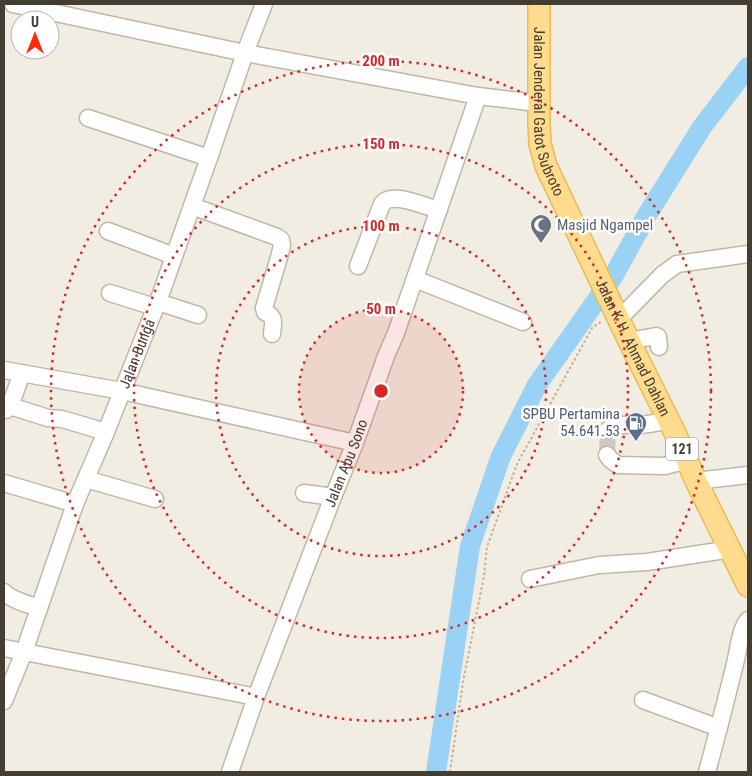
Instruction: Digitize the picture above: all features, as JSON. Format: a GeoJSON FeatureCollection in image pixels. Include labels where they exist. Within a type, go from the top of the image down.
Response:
{"type":"FeatureCollection","features":[{"type":"Feature","properties":{"kind":"main road","name":"Jalan Jenderal Gatot Subroto"},"geometry":{"type":"LineString","coordinates":[[539,4],[538,103],[540,144],[546,166],[596,270]]}},
{"type":"Feature","properties":{"kind":"main road","name":"Jalan K.H. Ahmad Dahlan"},"geometry":{"type":"LineString","coordinates":[[596,270],[748,586]]}},
{"type":"Feature","properties":{"kind":"street"},"geometry":{"type":"LineString","coordinates":[[13,4],[245,53],[478,96],[538,103]]}},
{"type":"Feature","properties":{"kind":"street","name":"Jalan Bunga"},"geometry":{"type":"LineString","coordinates":[[4,701],[24,652],[75,504],[106,432],[174,256],[264,4]]}},
{"type":"Feature","properties":{"kind":"street","name":"Jalan Abu Sono"},"geometry":{"type":"LineString","coordinates":[[230,772],[256,698],[396,333],[478,96]]}},
{"type":"Feature","properties":{"kind":"street"},"geometry":{"type":"LineString","coordinates":[[88,118],[209,158]]}},
{"type":"Feature","properties":{"kind":"street"},"geometry":{"type":"LineString","coordinates":[[358,266],[384,201],[395,198],[404,199],[439,210]]}},
{"type":"Feature","properties":{"kind":"street"},"geometry":{"type":"LineString","coordinates":[[192,206],[281,240],[280,254],[264,308],[265,312],[273,318],[272,334]]}},
{"type":"Feature","properties":{"kind":"street"},"geometry":{"type":"LineString","coordinates":[[108,231],[174,256]]}},
{"type":"Feature","properties":{"kind":"street"},"geometry":{"type":"LineString","coordinates":[[617,315],[662,275],[678,264],[748,254]]}},
{"type":"Feature","properties":{"kind":"street"},"geometry":{"type":"LineString","coordinates":[[415,279],[522,322]]}},
{"type":"Feature","properties":{"kind":"street"},"geometry":{"type":"LineString","coordinates":[[110,293],[198,315]]}},
{"type":"Feature","properties":{"kind":"street"},"geometry":{"type":"LineString","coordinates":[[629,341],[656,336],[658,337],[659,347]]}},
{"type":"Feature","properties":{"kind":"street"},"geometry":{"type":"LineString","coordinates":[[4,370],[122,391],[355,444]]}},
{"type":"Feature","properties":{"kind":"street"},"geometry":{"type":"LineString","coordinates":[[22,373],[7,408],[48,418],[62,419],[106,432]]}},
{"type":"Feature","properties":{"kind":"street"},"geometry":{"type":"LineString","coordinates":[[608,430],[619,425],[669,421]]}},
{"type":"Feature","properties":{"kind":"street"},"geometry":{"type":"LineString","coordinates":[[607,455],[618,465],[665,466],[687,460]]}},
{"type":"Feature","properties":{"kind":"street"},"geometry":{"type":"LineString","coordinates":[[696,481],[748,475]]}},
{"type":"Feature","properties":{"kind":"street"},"geometry":{"type":"LineString","coordinates":[[86,479],[155,499]]}},
{"type":"Feature","properties":{"kind":"street"},"geometry":{"type":"LineString","coordinates":[[4,483],[75,504]]}},
{"type":"Feature","properties":{"kind":"street"},"geometry":{"type":"LineString","coordinates":[[304,493],[333,497]]}},
{"type":"Feature","properties":{"kind":"street"},"geometry":{"type":"LineString","coordinates":[[530,579],[600,565],[646,562],[731,549]]}},
{"type":"Feature","properties":{"kind":"street"},"geometry":{"type":"LineString","coordinates":[[4,592],[12,598],[39,608]]}},
{"type":"Feature","properties":{"kind":"street"},"geometry":{"type":"LineString","coordinates":[[707,772],[741,637],[745,623],[748,620]]}},
{"type":"Feature","properties":{"kind":"street"},"geometry":{"type":"LineString","coordinates":[[4,648],[256,698]]}},
{"type":"Feature","properties":{"kind":"street"},"geometry":{"type":"LineString","coordinates":[[643,700],[719,728]]}},
{"type":"Feature","properties":{"kind":"path"},"geometry":{"type":"LineString","coordinates":[[450,772],[462,682],[484,576],[487,547],[517,464],[592,328],[617,315]]}},
{"type":"Feature","properties":{"kind":"waterway"},"geometry":{"type":"LineString","coordinates":[[436,772],[470,546],[501,456],[537,385],[613,277],[647,215],[702,127],[748,67]]}},
{"type":"Feature","properties":{"kind":"tunnel"},"geometry":{"type":"LineString","coordinates":[[607,455],[608,430]]}},
{"type":"Feature","properties":{"kind":"place","name":"Masjid Ngampel"},"geometry":{"type":"Point","coordinates":[541,244]}},
{"type":"Feature","properties":{"kind":"place","name":"SPBU Pertamina 54.641.53"},"geometry":{"type":"Point","coordinates":[636,442]}}]}
